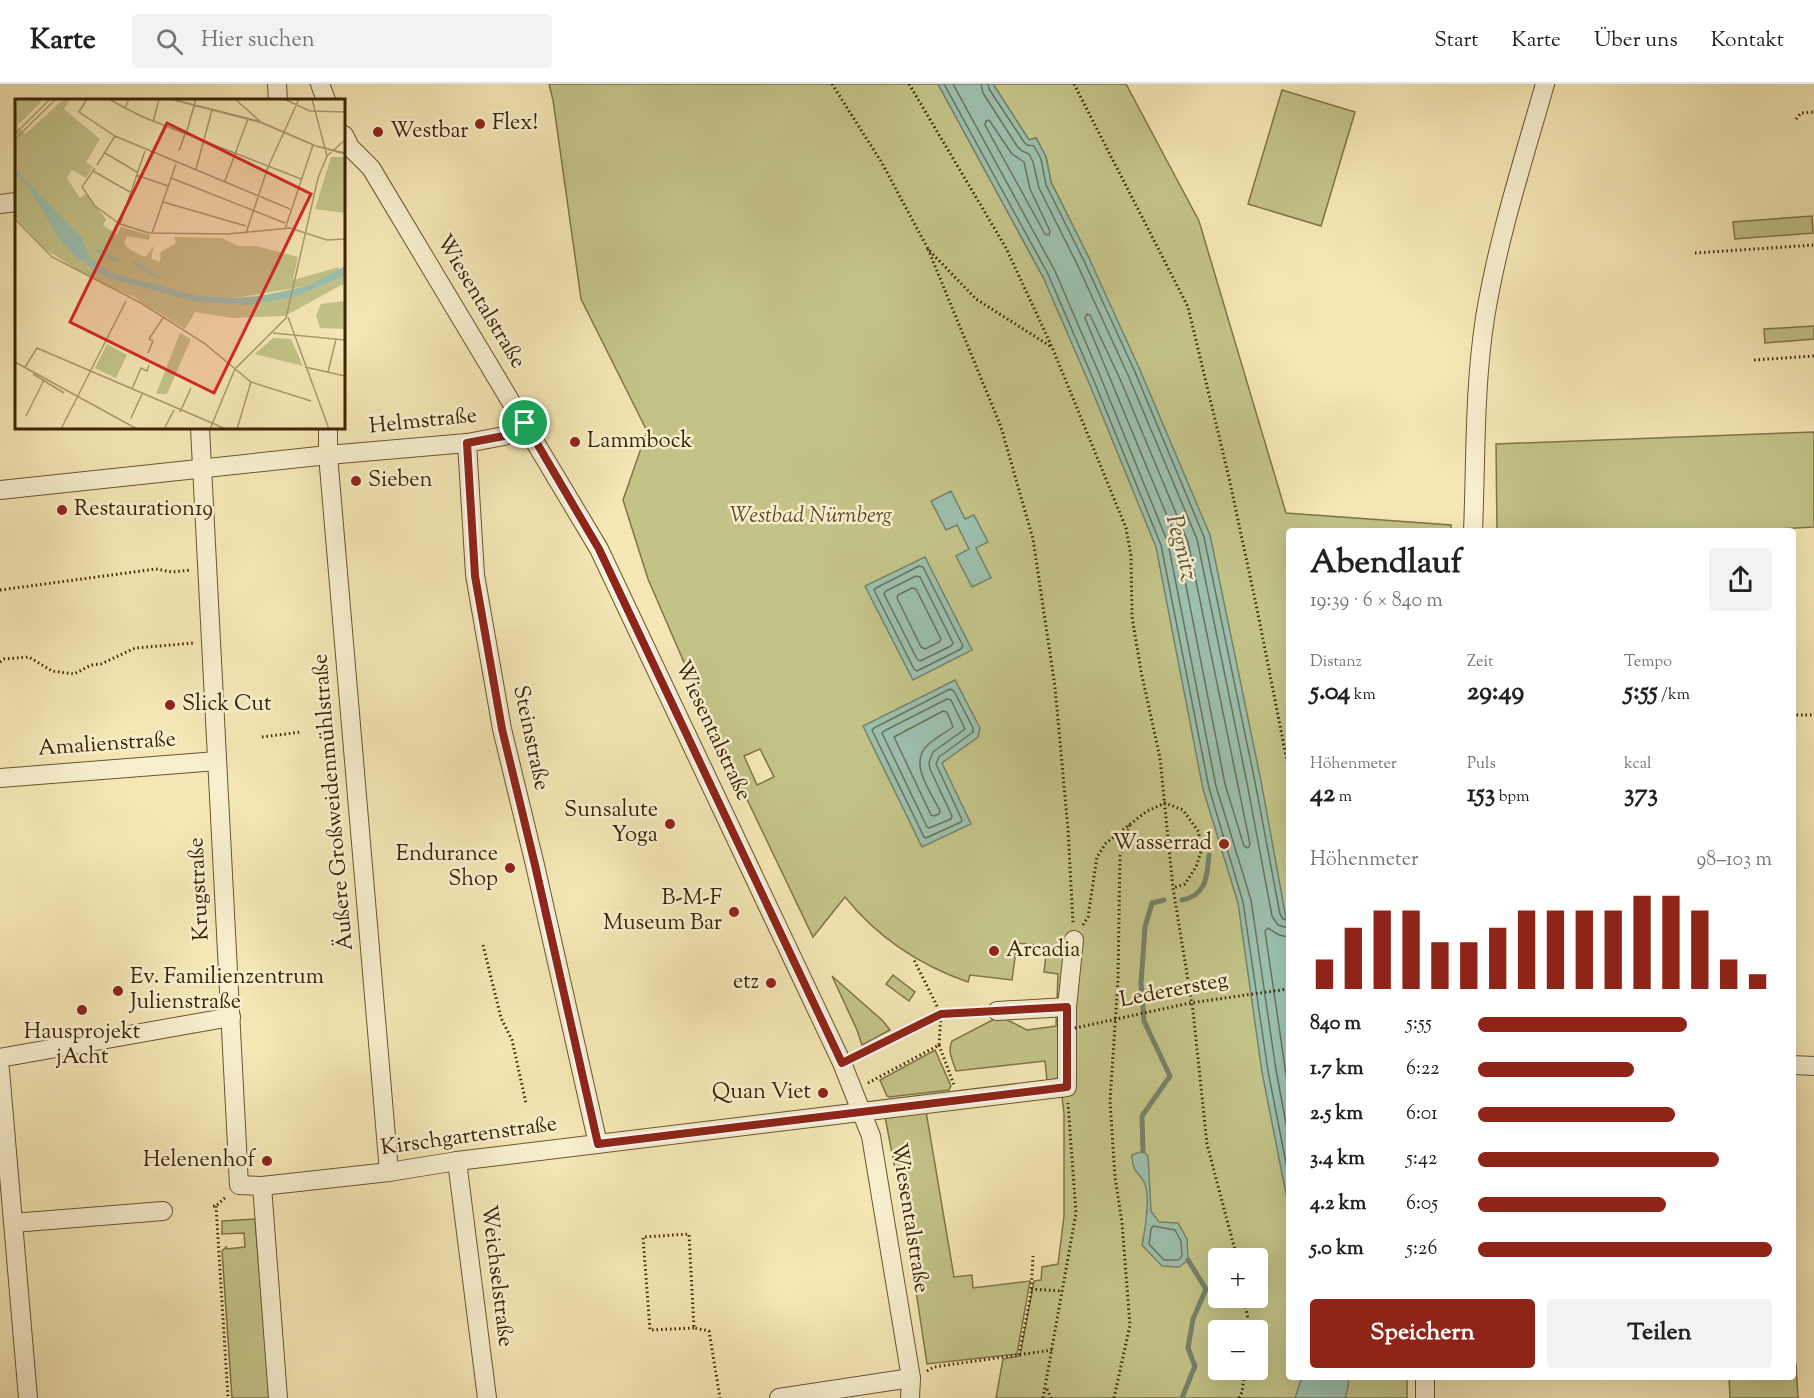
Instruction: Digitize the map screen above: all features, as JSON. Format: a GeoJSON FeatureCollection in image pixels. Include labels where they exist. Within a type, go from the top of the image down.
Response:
{"type":"FeatureCollection","features":[{"type":"Feature","properties":{"kind":"street"},"geometry":{"type":"LineString","coordinates":[[277,84],[278,99]]}},
{"type":"Feature","properties":{"kind":"street"},"geometry":{"type":"LineString","coordinates":[[320,84],[326,99]]}},
{"type":"Feature","properties":{"kind":"street"},"geometry":{"type":"LineString","coordinates":[[1473,528],[1476,400],[1485,319],[1495,263],[1545,84]]}},
{"type":"Feature","properties":{"kind":"street","name":"Wiesentalstraße"},"geometry":{"type":"LineString","coordinates":[[346,145],[371,168],[599,549],[842,1063],[871,1136],[910,1378],[910,1398]]}},
{"type":"Feature","properties":{"kind":"street"},"geometry":{"type":"LineString","coordinates":[[0,204],[15,202]]}},
{"type":"Feature","properties":{"kind":"street","name":"Helmstraße"},"geometry":{"type":"LineString","coordinates":[[0,490],[328,455],[467,443],[504,436],[525,423]]}},
{"type":"Feature","properties":{"kind":"street","name":"Krugstraße"},"geometry":{"type":"LineString","coordinates":[[200,429],[239,1185],[262,1186]]}},
{"type":"Feature","properties":{"kind":"street","name":"Äußere Großweidenmühlstraße"},"geometry":{"type":"LineString","coordinates":[[328,429],[328,455],[389,1172]]}},
{"type":"Feature","properties":{"kind":"street","name":"Steinstraße"},"geometry":{"type":"LineString","coordinates":[[467,443],[475,576],[502,729],[598,1144]]}},
{"type":"Feature","properties":{"kind":"street","name":"Amalienstraße"},"geometry":{"type":"LineString","coordinates":[[0,778],[217,761]]}},
{"type":"Feature","properties":{"kind":"street"},"geometry":{"type":"LineString","coordinates":[[1067,1087],[1067,1007],[1074,940]]}},
{"type":"Feature","properties":{"kind":"street"},"geometry":{"type":"LineString","coordinates":[[997,1011],[1067,1007]]}},
{"type":"Feature","properties":{"kind":"street"},"geometry":{"type":"LineString","coordinates":[[0,1058],[231,1017]]}},
{"type":"Feature","properties":{"kind":"street"},"geometry":{"type":"LineString","coordinates":[[1796,1065],[1814,1066]]}},
{"type":"Feature","properties":{"kind":"street"},"geometry":{"type":"LineString","coordinates":[[0,1070],[9,1218],[28,1398]]}},
{"type":"Feature","properties":{"kind":"street","name":"Kirschgartenstraße"},"geometry":{"type":"LineString","coordinates":[[262,1186],[1067,1087]]}},
{"type":"Feature","properties":{"kind":"street","name":"Weichselstraße"},"geometry":{"type":"LineString","coordinates":[[457,1161],[487,1398]]}},
{"type":"Feature","properties":{"kind":"street"},"geometry":{"type":"LineString","coordinates":[[262,1186],[278,1398]]}},
{"type":"Feature","properties":{"kind":"street"},"geometry":{"type":"LineString","coordinates":[[9,1218],[163,1211]]}},
{"type":"Feature","properties":{"kind":"street"},"geometry":{"type":"LineString","coordinates":[[779,1398],[910,1378]]}},
{"type":"Feature","properties":{"kind":"street"},"geometry":{"type":"LineString","coordinates":[[1425,1380],[1425,1398]]}},
{"type":"Feature","properties":{"kind":"path"},"geometry":{"type":"LineString","coordinates":[[832,84],[882,163],[928,249],[1001,427],[1033,539],[1055,687],[1068,830],[1074,940]]}},
{"type":"Feature","properties":{"kind":"path"},"geometry":{"type":"LineString","coordinates":[[909,84],[1006,248],[1052,347],[1126,528],[1131,556],[1132,617],[1160,758],[1173,888],[1193,1011],[1206,1144],[1234,1248]]}},
{"type":"Feature","properties":{"kind":"path"},"geometry":{"type":"LineString","coordinates":[[1074,84],[1188,307],[1229,478],[1286,756]]}},
{"type":"Feature","properties":{"kind":"path"},"geometry":{"type":"LineString","coordinates":[[1796,119],[1801,113],[1814,112]]}},
{"type":"Feature","properties":{"kind":"path"},"geometry":{"type":"LineString","coordinates":[[1695,253],[1814,245]]}},
{"type":"Feature","properties":{"kind":"path"},"geometry":{"type":"LineString","coordinates":[[928,249],[976,299],[1052,347]]}},
{"type":"Feature","properties":{"kind":"path"},"geometry":{"type":"LineString","coordinates":[[1754,360],[1814,356]]}},
{"type":"Feature","properties":{"kind":"path"},"geometry":{"type":"LineString","coordinates":[[0,590],[156,569],[176,571]]}},
{"type":"Feature","properties":{"kind":"path"},"geometry":{"type":"LineString","coordinates":[[0,663],[4,659],[29,657],[52,671],[74,674],[135,648],[211,642]]}},
{"type":"Feature","properties":{"kind":"path"},"geometry":{"type":"LineString","coordinates":[[1796,715],[1814,715]]}},
{"type":"Feature","properties":{"kind":"path"},"geometry":{"type":"LineString","coordinates":[[262,737],[301,732]]}},
{"type":"Feature","properties":{"kind":"path"},"geometry":{"type":"LineString","coordinates":[[1074,940],[1088,917],[1097,857],[1106,843],[1147,811],[1165,803],[1183,810],[1198,831],[1202,848],[1196,867],[1185,884],[1173,888]]}},
{"type":"Feature","properties":{"kind":"path"},"geometry":{"type":"LineString","coordinates":[[1114,1398],[1130,1325],[1122,1223],[1114,1168],[1110,1101],[1118,980],[1120,856],[1130,824]]}},
{"type":"Feature","properties":{"kind":"path"},"geometry":{"type":"LineString","coordinates":[[483,945],[501,1018],[512,1040],[526,1102]]}},
{"type":"Feature","properties":{"kind":"path"},"geometry":{"type":"LineString","coordinates":[[914,960],[941,1014],[939,1045],[954,1082],[957,1100]]}},
{"type":"Feature","properties":{"kind":"path","name":"Lederersteg"},"geometry":{"type":"LineString","coordinates":[[1066,1030],[1190,1003],[1286,989]]}},
{"type":"Feature","properties":{"kind":"path"},"geometry":{"type":"LineString","coordinates":[[842,1063],[941,1014],[997,1011]]}},
{"type":"Feature","properties":{"kind":"path"},"geometry":{"type":"LineString","coordinates":[[853,1090],[939,1045]]}},
{"type":"Feature","properties":{"kind":"path"},"geometry":{"type":"LineString","coordinates":[[1043,1398],[1076,1213],[1067,1087]]}},
{"type":"Feature","properties":{"kind":"path"},"geometry":{"type":"LineString","coordinates":[[216,1206],[228,1398]]}},
{"type":"Feature","properties":{"kind":"path"},"geometry":{"type":"LineString","coordinates":[[694,1328],[689,1234],[643,1237],[650,1330],[694,1328],[709,1331],[720,1398]]}},
{"type":"Feature","properties":{"kind":"path"},"geometry":{"type":"LineString","coordinates":[[1019,1355],[1031,1289],[1033,1256]]}},
{"type":"Feature","properties":{"kind":"path"},"geometry":{"type":"LineString","coordinates":[[1031,1289],[1063,1291]]}},
{"type":"Feature","properties":{"kind":"path"},"geometry":{"type":"LineString","coordinates":[[910,1378],[934,1367],[1052,1350]]}},
{"type":"Feature","properties":{"kind":"path"},"geometry":{"type":"LineString","coordinates":[[1239,1398],[1244,1380]]}},
{"type":"Feature","properties":{"kind":"path"},"geometry":{"type":"LineString","coordinates":[[1046,1387],[1051,1398]]}},
{"type":"Feature","properties":{"kind":"green space","name":"Westbad Nürnberg"},"geometry":{"type":"Polygon","coordinates":[[[549,84],[938,84],[1043,277],[1089,258],[1051,182],[1046,157],[1036,138],[1029,140],[993,84],[1126,84],[1199,221],[1286,513],[1451,525],[1451,528],[1286,528],[1286,1380],[1407,1380],[1407,1398],[996,1398],[1003,1359],[1020,1356],[1034,1281],[1041,1280],[1042,1267],[1058,1264],[1064,1216],[1064,1114],[1060,1079],[1047,1080],[1045,1061],[956,1071],[950,1048],[952,1041],[1000,1016],[1027,1030],[1056,1026],[1058,974],[1044,972],[1047,946],[1017,943],[1012,980],[970,975],[968,982],[933,967],[900,948],[871,925],[845,897],[813,937],[708,718],[648,579],[623,500],[647,431],[581,299],[549,84]],[[760,749],[744,756],[757,785],[774,777],[760,749]]]}},
{"type":"Feature","properties":{"kind":"green space"},"geometry":{"type":"Polygon","coordinates":[[[1282,90],[1355,112],[1321,226],[1248,204],[1282,90]]]}},
{"type":"Feature","properties":{"kind":"green space"},"geometry":{"type":"Polygon","coordinates":[[[1812,216],[1813,233],[1735,239],[1733,222],[1812,216]]]}},
{"type":"Feature","properties":{"kind":"green space"},"geometry":{"type":"Polygon","coordinates":[[[1814,326],[1814,339],[1765,343],[1764,329],[1814,326]]]}},
{"type":"Feature","properties":{"kind":"green space"},"geometry":{"type":"Polygon","coordinates":[[[1814,432],[1814,527],[1497,528],[1496,444],[1814,432]]]}},
{"type":"Feature","properties":{"kind":"green space"},"geometry":{"type":"Polygon","coordinates":[[[893,975],[915,992],[909,1001],[886,984],[893,975]]]}},
{"type":"Feature","properties":{"kind":"green space"},"geometry":{"type":"Polygon","coordinates":[[[832,976],[883,1021],[890,1030],[862,1045],[832,976]]]}},
{"type":"Feature","properties":{"kind":"green space"},"geometry":{"type":"Polygon","coordinates":[[[935,1050],[951,1086],[949,1090],[887,1096],[880,1080],[935,1050]]]}},
{"type":"Feature","properties":{"kind":"green space"},"geometry":{"type":"Polygon","coordinates":[[[926,1111],[954,1277],[972,1275],[973,1288],[1030,1281],[1017,1354],[927,1364],[907,1231],[885,1117],[926,1111]]]}},
{"type":"Feature","properties":{"kind":"green space"},"geometry":{"type":"Polygon","coordinates":[[[255,1219],[270,1398],[232,1398],[222,1251],[226,1247],[227,1249],[245,1247],[244,1233],[222,1234],[222,1221],[255,1219]]]}},
{"type":"Feature","properties":{"kind":"green space"},"geometry":{"type":"Polygon","coordinates":[[[1796,1364],[1798,1398],[1730,1398],[1729,1380],[1796,1380],[1796,1364]]]}},
{"type":"Feature","properties":{"kind":"water","name":"Pegnitz"},"geometry":{"type":"Polygon","coordinates":[[[938,84],[993,84],[1029,140],[1036,138],[1046,157],[1051,182],[1089,258],[1140,370],[1210,535],[1261,781],[1286,918],[1286,1194],[1262,1072],[1238,903],[1203,789],[1156,547],[1043,277],[938,84]]]}},
{"type":"Feature","properties":{"kind":"water"},"geometry":{"type":"Polygon","coordinates":[[[951,491],[965,519],[974,515],[988,542],[976,548],[991,578],[972,587],[956,556],[969,549],[957,525],[946,530],[931,501],[951,491]]]}},
{"type":"Feature","properties":{"kind":"water"},"geometry":{"type":"Polygon","coordinates":[[[925,557],[972,650],[913,680],[865,586],[925,557]]]}},
{"type":"Feature","properties":{"kind":"water"},"geometry":{"type":"Polygon","coordinates":[[[955,680],[980,728],[978,737],[942,763],[971,824],[922,847],[863,726],[955,680]]]}},
{"type":"Feature","properties":{"kind":"water"},"geometry":{"type":"Polygon","coordinates":[[[1143,1151],[1148,1156],[1151,1211],[1159,1222],[1178,1223],[1187,1239],[1188,1260],[1179,1267],[1162,1266],[1142,1245],[1147,1198],[1145,1184],[1134,1166],[1132,1155],[1143,1151]]]}},
{"type":"Feature","properties":{"kind":"water"},"geometry":{"type":"Polygon","coordinates":[[[1301,1380],[1349,1380],[1345,1398],[1295,1398],[1301,1380]]]}},
{"type":"Feature","properties":{"kind":"waterway"},"geometry":{"type":"LineString","coordinates":[[1182,900],[1196,894],[1201,889],[1206,877],[1209,855]]}},
{"type":"Feature","properties":{"kind":"waterway"},"geometry":{"type":"LineString","coordinates":[[1143,1151],[1142,1116],[1170,1076],[1144,1021],[1141,983],[1145,927],[1152,903],[1164,900]]}},
{"type":"Feature","properties":{"kind":"waterway"},"geometry":{"type":"LineString","coordinates":[[1182,1398],[1195,1366],[1188,1348],[1193,1319],[1206,1289],[1188,1260]]}},
{"type":"Feature","properties":{"kind":"place","name":"Flex!"},"geometry":{"type":"Point","coordinates":[480,124]}},
{"type":"Feature","properties":{"kind":"place","name":"Westbar"},"geometry":{"type":"Point","coordinates":[378,132]}},
{"type":"Feature","properties":{"kind":"place","name":"Lammbock"},"geometry":{"type":"Point","coordinates":[575,442]}},
{"type":"Feature","properties":{"kind":"place","name":"Sieben"},"geometry":{"type":"Point","coordinates":[356,481]}},
{"type":"Feature","properties":{"kind":"place","name":"Restauration19"},"geometry":{"type":"Point","coordinates":[62,510]}},
{"type":"Feature","properties":{"kind":"place","name":"Slick Cut"},"geometry":{"type":"Point","coordinates":[170,705]}},
{"type":"Feature","properties":{"kind":"place","name":"Sunsalute Yoga"},"geometry":{"type":"Point","coordinates":[670,824]}},
{"type":"Feature","properties":{"kind":"place","name":"Wasserrad"},"geometry":{"type":"Point","coordinates":[1224,844]}},
{"type":"Feature","properties":{"kind":"place","name":"Endurance Shop"},"geometry":{"type":"Point","coordinates":[510,868]}},
{"type":"Feature","properties":{"kind":"place","name":"B-M-F Museum Bar"},"geometry":{"type":"Point","coordinates":[734,912]}},
{"type":"Feature","properties":{"kind":"place","name":"Arcadia"},"geometry":{"type":"Point","coordinates":[994,951]}},
{"type":"Feature","properties":{"kind":"place","name":"etz"},"geometry":{"type":"Point","coordinates":[771,983]}},
{"type":"Feature","properties":{"kind":"place","name":"Ev. Familienzentrum Julienstraße"},"geometry":{"type":"Point","coordinates":[118,991]}},
{"type":"Feature","properties":{"kind":"place","name":"Hausprojekt jAcht"},"geometry":{"type":"Point","coordinates":[82,1010]}},
{"type":"Feature","properties":{"kind":"place","name":"Quan Viet"},"geometry":{"type":"Point","coordinates":[823,1093]}},
{"type":"Feature","properties":{"kind":"place","name":"Helenenhof"},"geometry":{"type":"Point","coordinates":[267,1161]}},
{"type":"Feature","properties":{"kind":"route"},"geometry":{"type":"LineString","coordinates":[[525,423],[599,549],[842,1063],[941,1014],[1067,1007],[1067,1087],[598,1144],[502,729],[475,576],[467,443],[504,436],[525,423]]}}]}
